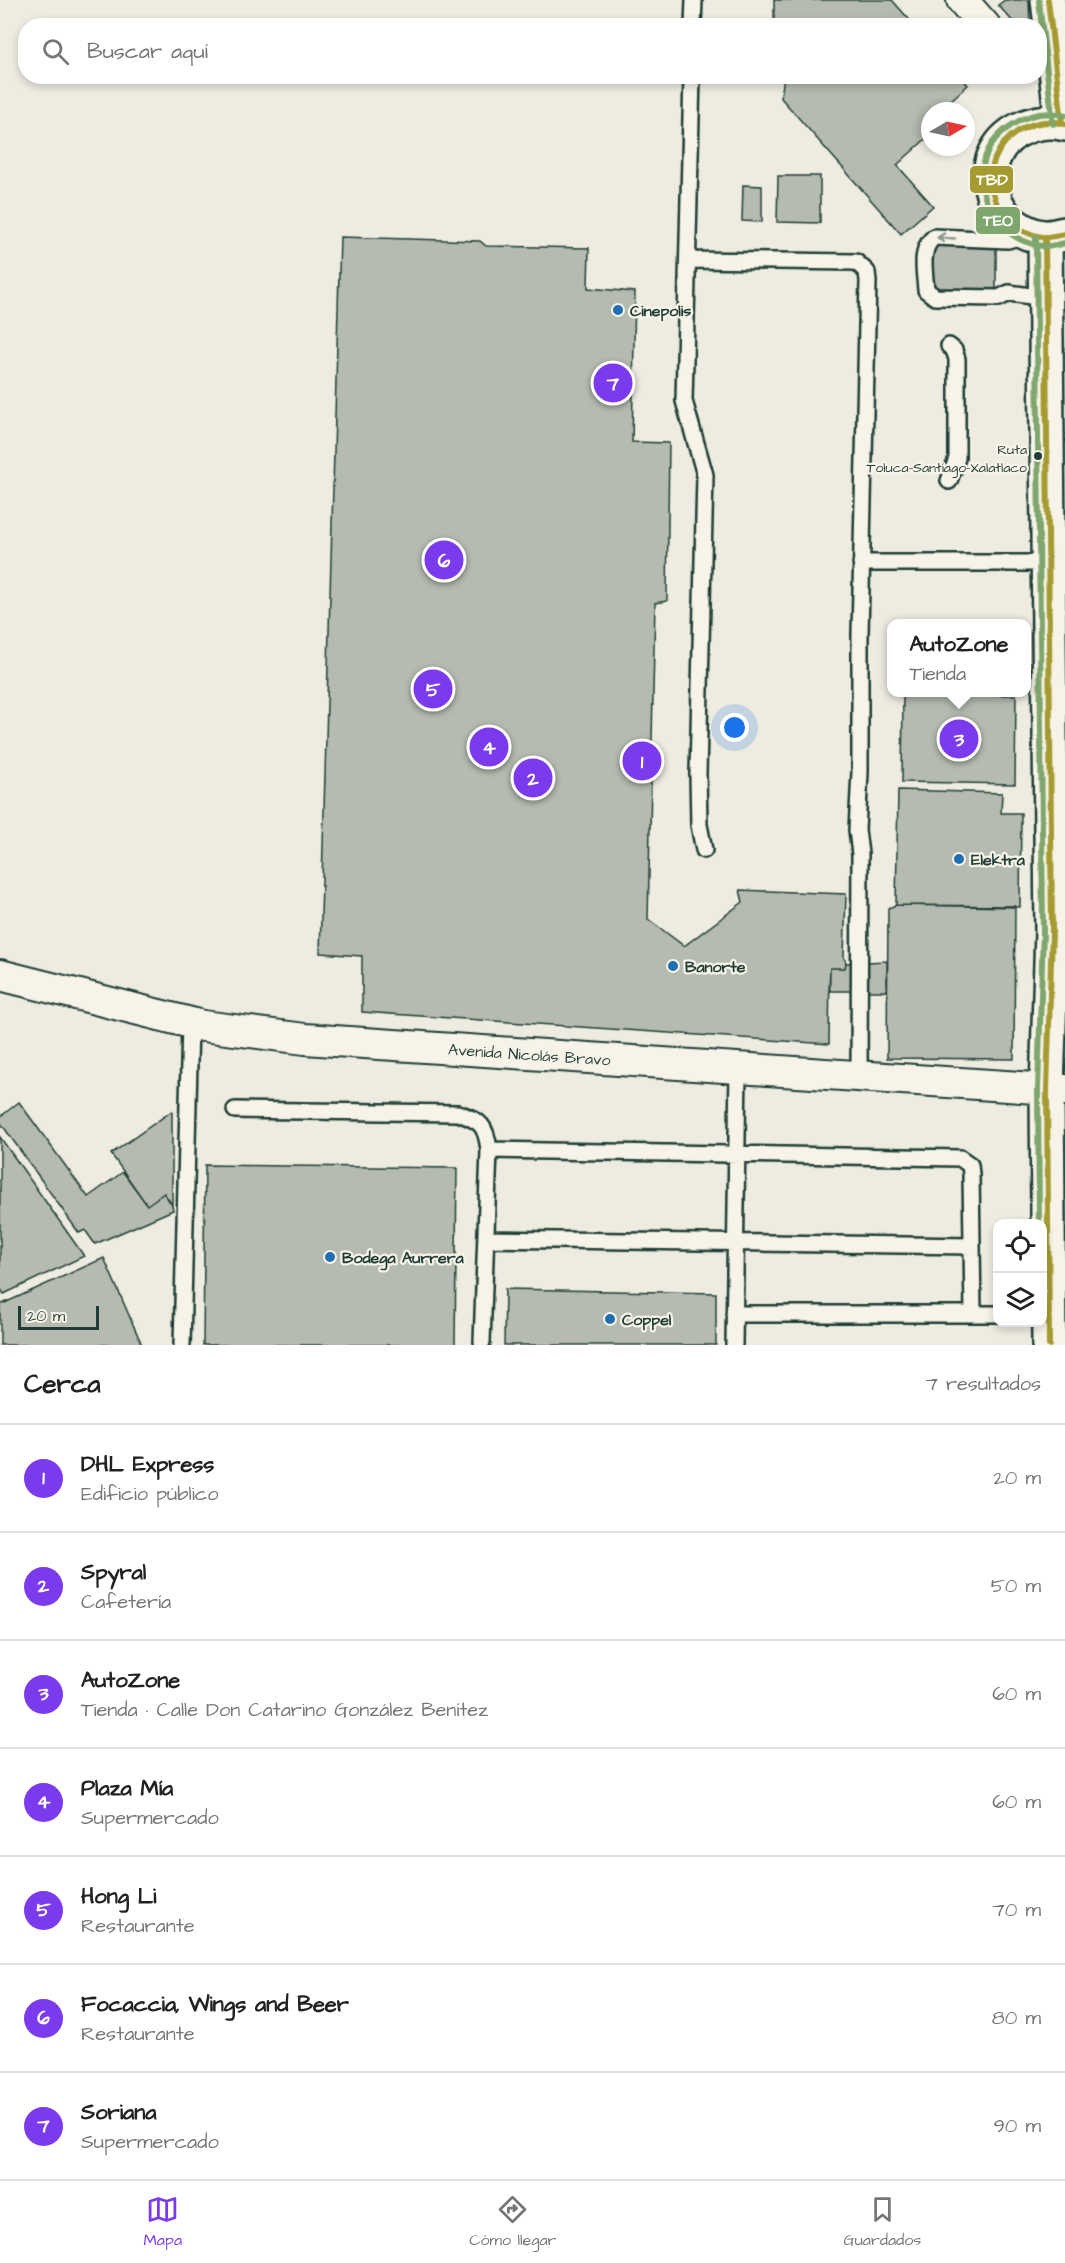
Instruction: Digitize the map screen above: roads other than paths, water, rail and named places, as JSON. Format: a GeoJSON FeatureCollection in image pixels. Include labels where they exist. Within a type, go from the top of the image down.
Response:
{"type":"FeatureCollection","features":[{"type":"Feature","properties":{"kind":"main road"},"geometry":{"type":"LineString","coordinates":[[1047,1324],[1056,1089],[1058,931],[1057,595],[1048,563],[1044,234],[1003,216],[992,194],[990,170],[999,148],[1016,131],[1038,122],[1063,124],[1047,63],[1048,0]]}},
{"type":"Feature","properties":{"kind":"street"},"geometry":{"type":"LineString","coordinates":[[962,0],[978,18]]}},
{"type":"Feature","properties":{"kind":"street","name":"Avenida Nicolás Bravo"},"geometry":{"type":"LineString","coordinates":[[0,975],[190,1023],[246,1033],[305,1039],[1056,1089]]}},
{"type":"Feature","properties":{"kind":"lane"},"geometry":{"type":"LineString","coordinates":[[693,18],[694,0]]}},
{"type":"Feature","properties":{"kind":"lane"},"geometry":{"type":"LineString","coordinates":[[692,84],[684,401],[705,475],[698,774],[699,825],[704,850]]}},
{"type":"Feature","properties":{"kind":"lane"},"geometry":{"type":"LineString","coordinates":[[1044,234],[1008,240],[934,237],[928,242],[924,254],[926,290],[935,297],[999,298],[1009,293],[1045,298]]}},
{"type":"Feature","properties":{"kind":"lane"},"geometry":{"type":"LineString","coordinates":[[688,260],[856,262],[867,272],[861,563],[860,772],[857,830],[860,854],[859,1076]]}},
{"type":"Feature","properties":{"kind":"lane"},"geometry":{"type":"LineString","coordinates":[[949,481],[957,458],[957,359],[950,346]]}},
{"type":"Feature","properties":{"kind":"lane"},"geometry":{"type":"LineString","coordinates":[[861,563],[1048,563]]}},
{"type":"Feature","properties":{"kind":"lane"},"geometry":{"type":"LineString","coordinates":[[182,1345],[190,1023]]}},
{"type":"Feature","properties":{"kind":"lane"},"geometry":{"type":"LineString","coordinates":[[734,1345],[738,1068]]}},
{"type":"Feature","properties":{"kind":"lane"},"geometry":{"type":"LineString","coordinates":[[235,1110],[458,1113],[476,1119],[484,1127],[489,1150],[482,1342]]}},
{"type":"Feature","properties":{"kind":"lane"},"geometry":{"type":"LineString","coordinates":[[489,1150],[960,1158],[966,1160],[971,1174],[973,1314]]}},
{"type":"Feature","properties":{"kind":"lane"},"geometry":{"type":"LineString","coordinates":[[486,1239],[972,1246]]}},
{"type":"Feature","properties":{"kind":"lane"},"geometry":{"type":"LineString","coordinates":[[734,1314],[993,1314]]}},
{"type":"Feature","properties":{"kind":"place","name":"Cinepolis"},"geometry":{"type":"Point","coordinates":[618,310]}},
{"type":"Feature","properties":{"kind":"place","name":"Soriana"},"geometry":{"type":"Point","coordinates":[613,383]}},
{"type":"Feature","properties":{"kind":"place","name":"Ruta Toluca-Santiago-Xalatlaco"},"geometry":{"type":"Point","coordinates":[1038,456]}},
{"type":"Feature","properties":{"kind":"place","name":"Focaccia, Wings and Beer"},"geometry":{"type":"Point","coordinates":[444,560]}},
{"type":"Feature","properties":{"kind":"place","name":"Hong Li"},"geometry":{"type":"Point","coordinates":[433,689]}},
{"type":"Feature","properties":{"kind":"place","name":"AutoZone"},"geometry":{"type":"Point","coordinates":[959,739]}},
{"type":"Feature","properties":{"kind":"place","name":"Plaza Mía"},"geometry":{"type":"Point","coordinates":[489,747]}},
{"type":"Feature","properties":{"kind":"place","name":"DHL Express"},"geometry":{"type":"Point","coordinates":[642,761]}},
{"type":"Feature","properties":{"kind":"place","name":"Spyral"},"geometry":{"type":"Point","coordinates":[533,778]}},
{"type":"Feature","properties":{"kind":"place","name":"Elektra"},"geometry":{"type":"Point","coordinates":[959,859]}},
{"type":"Feature","properties":{"kind":"place","name":"Banorte"},"geometry":{"type":"Point","coordinates":[673,966]}},
{"type":"Feature","properties":{"kind":"place","name":"Bodega Aurrera"},"geometry":{"type":"Point","coordinates":[330,1257]}},
{"type":"Feature","properties":{"kind":"place","name":"Coppel"},"geometry":{"type":"Point","coordinates":[610,1319]}}]}
